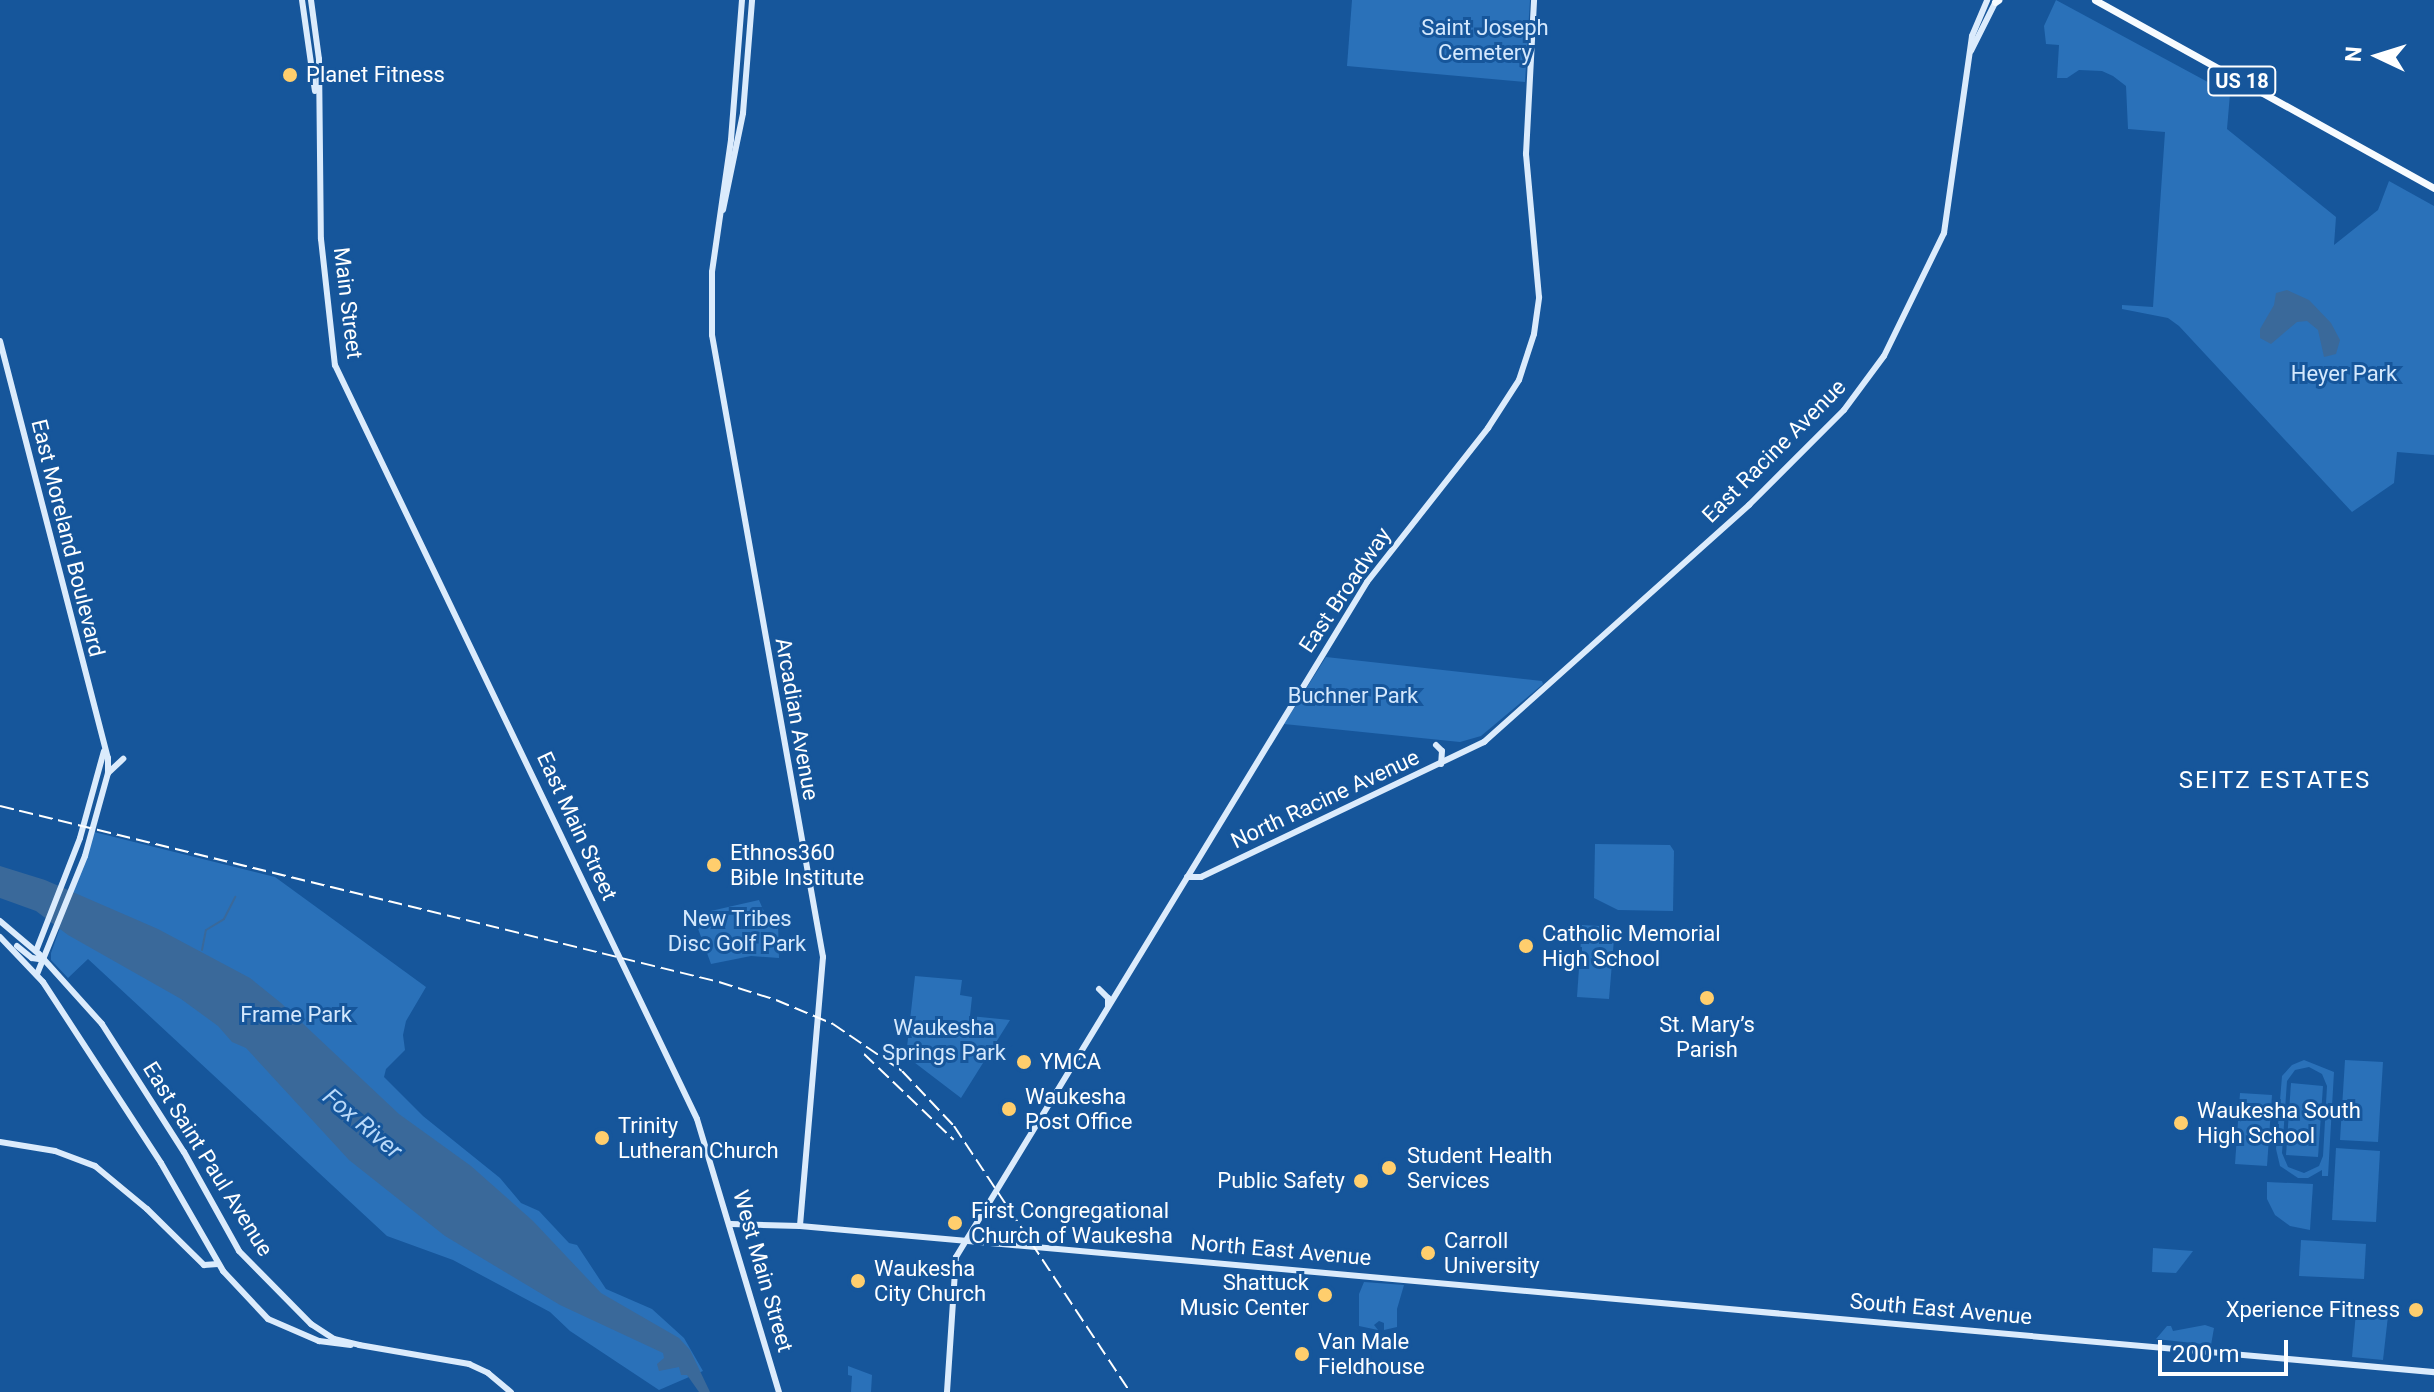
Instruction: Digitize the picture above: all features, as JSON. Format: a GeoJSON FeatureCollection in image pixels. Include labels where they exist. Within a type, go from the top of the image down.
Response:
{"type":"FeatureCollection","features":[{"type":"Feature","properties":{"kind":"main road","name":"Main Street"},"geometry":{"type":"LineString","coordinates":[[302,0],[312,49],[319,134]]}},
{"type":"Feature","properties":{"kind":"main road","name":"Main Street"},"geometry":{"type":"LineString","coordinates":[[311,0],[319,59],[321,239],[335,365],[403,511]]}},
{"type":"Feature","properties":{"kind":"main road","name":"Arcadian Avenue"},"geometry":{"type":"LineString","coordinates":[[742,0],[732,125],[711,293],[714,358],[824,969],[800,1226]]}},
{"type":"Feature","properties":{"kind":"main road","name":"Arcadian Avenue"},"geometry":{"type":"LineString","coordinates":[[718,220],[734,165],[743,113],[752,0]]}},
{"type":"Feature","properties":{"kind":"main road","name":"East Broadway"},"geometry":{"type":"LineString","coordinates":[[947,1392],[954,1262],[1371,577],[1503,409],[1526,364],[1539,297],[1526,154],[1534,0]]}},
{"type":"Feature","properties":{"kind":"main road","name":"East Racine Avenue"},"geometry":{"type":"LineString","coordinates":[[1478,747],[1749,505],[1862,390],[1909,310],[1944,233],[1953,193],[1968,61],[1994,1]]}},
{"type":"Feature","properties":{"kind":"main road","name":"US 18"},"geometry":{"type":"LineString","coordinates":[[2095,1],[2434,188]]}},
{"type":"Feature","properties":{"kind":"main road","name":"East Moreland Boulevard"},"geometry":{"type":"LineString","coordinates":[[0,341],[65,605],[104,744],[108,773],[100,803],[39,956]]}},
{"type":"Feature","properties":{"kind":"main road","name":"East Main Street"},"geometry":{"type":"LineString","coordinates":[[403,511],[696,1116],[712,1160]]}},
{"type":"Feature","properties":{"kind":"main road","name":"East Moreland Boulevard"},"geometry":{"type":"LineString","coordinates":[[67,888],[69,867],[91,800],[104,744]]}},
{"type":"Feature","properties":{"kind":"main road"},"geometry":{"type":"LineString","coordinates":[[1436,745],[1442,751],[1441,764]]}},
{"type":"Feature","properties":{"kind":"main road","name":"North Racine Avenue"},"geometry":{"type":"LineString","coordinates":[[1187,877],[1201,877],[1478,747]]}},
{"type":"Feature","properties":{"kind":"main road"},"geometry":{"type":"LineString","coordinates":[[108,773],[123,759]]}},
{"type":"Feature","properties":{"kind":"main road"},"geometry":{"type":"LineString","coordinates":[[91,800],[100,803]]}},
{"type":"Feature","properties":{"kind":"main road"},"geometry":{"type":"LineString","coordinates":[[0,921],[39,956]]}},
{"type":"Feature","properties":{"kind":"main road"},"geometry":{"type":"LineString","coordinates":[[23,939],[33,940],[51,929]]}},
{"type":"Feature","properties":{"kind":"main road"},"geometry":{"type":"LineString","coordinates":[[37,974],[39,956],[51,929]]}},
{"type":"Feature","properties":{"kind":"main road"},"geometry":{"type":"LineString","coordinates":[[0,935],[39,956]]}},
{"type":"Feature","properties":{"kind":"main road"},"geometry":{"type":"LineString","coordinates":[[0,935],[37,974],[161,1163],[218,1264],[268,1319],[319,1341],[359,1345]]}},
{"type":"Feature","properties":{"kind":"main road","name":"East Saint Paul Avenue"},"geometry":{"type":"LineString","coordinates":[[39,956],[102,1024],[184,1152],[248,1262],[319,1330],[359,1345],[469,1364],[493,1376],[511,1392]]}},
{"type":"Feature","properties":{"kind":"main road"},"geometry":{"type":"LineString","coordinates":[[1099,989],[1108,998],[1107,1009]]}},
{"type":"Feature","properties":{"kind":"main road"},"geometry":{"type":"LineString","coordinates":[[0,1142],[55,1151],[95,1166],[154,1215],[204,1265],[218,1264]]}},
{"type":"Feature","properties":{"kind":"main road","name":"West Main Street"},"geometry":{"type":"LineString","coordinates":[[712,1160],[779,1392]]}},
{"type":"Feature","properties":{"kind":"main road","name":"North East Avenue"},"geometry":{"type":"LineString","coordinates":[[731,1224],[800,1226],[1446,1283]]}},
{"type":"Feature","properties":{"kind":"main road","name":"South East Avenue"},"geometry":{"type":"LineString","coordinates":[[1446,1283],[2434,1372]]}},
{"type":"Feature","properties":{"kind":"green space","name":"Saint Joseph Cemetery"},"geometry":{"type":"Polygon","coordinates":[[[1352,0],[1530,0],[1525,82],[1347,66],[1352,0]]]}},
{"type":"Feature","properties":{"kind":"green space","name":"Heyer Park"},"geometry":{"type":"Polygon","coordinates":[[[2056,0],[2230,94],[2227,129],[2336,217],[2334,245],[2378,210],[2389,181],[2434,206],[2434,455],[2397,452],[2394,483],[2352,512],[2179,326],[2168,318],[2122,309],[2122,305],[2153,307],[2165,132],[2128,129],[2126,86],[2113,76],[2102,71],[2079,70],[2067,78],[2057,78],[2059,45],[2046,44],[2044,26],[2056,0]]]}},
{"type":"Feature","properties":{"kind":"green space","name":"Buchner Park"},"geometry":{"type":"Polygon","coordinates":[[[1326,657],[1542,681],[1543,684],[1481,736],[1460,742],[1284,724],[1326,657]]]}},
{"type":"Feature","properties":{"kind":"green space","name":"Frame Park"},"geometry":{"type":"Polygon","coordinates":[[[94,832],[275,877],[426,987],[406,1021],[403,1035],[405,1050],[386,1069],[384,1077],[423,1116],[500,1178],[521,1203],[539,1211],[569,1243],[577,1245],[606,1289],[652,1309],[684,1338],[703,1371],[659,1390],[570,1331],[550,1312],[453,1260],[387,1236],[88,959],[68,978],[51,960],[51,953],[94,832]]]}},
{"type":"Feature","properties":{"kind":"green space"},"geometry":{"type":"Polygon","coordinates":[[[1595,844],[1670,845],[1674,851],[1673,911],[1618,910],[1594,898],[1595,844]]]}},
{"type":"Feature","properties":{"kind":"green space","name":"New Tribes Disc Golf Park"},"geometry":{"type":"Polygon","coordinates":[[[759,900],[765,914],[778,921],[779,958],[751,956],[711,964],[693,915],[759,900]]]}},
{"type":"Feature","properties":{"kind":"green space"},"geometry":{"type":"Polygon","coordinates":[[[1582,925],[1615,927],[1609,999],[1577,997],[1582,925]]]}},
{"type":"Feature","properties":{"kind":"green space","name":"Waukesha Springs Park"},"geometry":{"type":"Polygon","coordinates":[[[915,976],[962,980],[960,995],[972,997],[970,1016],[1010,1020],[961,1098],[906,1056],[915,976]]]}},
{"type":"Feature","properties":{"kind":"green space"},"geometry":{"type":"Polygon","coordinates":[[[2304,1060],[2334,1072],[2328,1176],[2322,1176],[2322,1170],[2308,1178],[2298,1178],[2280,1166],[2276,1149],[2282,1076],[2292,1065],[2304,1060]],[[2309,1067],[2295,1070],[2287,1081],[2282,1153],[2288,1167],[2304,1173],[2319,1166],[2323,1156],[2327,1086],[2322,1074],[2309,1067]]]}},
{"type":"Feature","properties":{"kind":"green space"},"geometry":{"type":"Polygon","coordinates":[[[2345,1060],[2383,1062],[2378,1142],[2340,1140],[2345,1060]]]}},
{"type":"Feature","properties":{"kind":"green space"},"geometry":{"type":"Polygon","coordinates":[[[2291,1083],[2323,1086],[2318,1157],[2286,1155],[2291,1083]]]}},
{"type":"Feature","properties":{"kind":"green space"},"geometry":{"type":"Polygon","coordinates":[[[2240,1093],[2272,1095],[2267,1166],[2235,1164],[2240,1093]]]}},
{"type":"Feature","properties":{"kind":"green space"},"geometry":{"type":"Polygon","coordinates":[[[2336,1148],[2380,1151],[2376,1222],[2332,1220],[2336,1148]]]}},
{"type":"Feature","properties":{"kind":"green space"},"geometry":{"type":"Polygon","coordinates":[[[2267,1182],[2313,1184],[2310,1230],[2290,1226],[2275,1215],[2267,1199],[2267,1182]]]}},
{"type":"Feature","properties":{"kind":"green space"},"geometry":{"type":"Polygon","coordinates":[[[2301,1240],[2366,1244],[2364,1279],[2299,1276],[2301,1240]]]}},
{"type":"Feature","properties":{"kind":"green space"},"geometry":{"type":"Polygon","coordinates":[[[2153,1248],[2193,1251],[2176,1273],[2152,1272],[2153,1248]]]}},
{"type":"Feature","properties":{"kind":"green space"},"geometry":{"type":"Polygon","coordinates":[[[1364,1282],[1404,1285],[1397,1309],[1397,1327],[1384,1330],[1384,1323],[1379,1321],[1374,1325],[1378,1330],[1359,1326],[1359,1294],[1364,1282]]]}},
{"type":"Feature","properties":{"kind":"green space"},"geometry":{"type":"Polygon","coordinates":[[[2356,1312],[2388,1316],[2383,1360],[2352,1357],[2356,1312]]]}},
{"type":"Feature","properties":{"kind":"green space"},"geometry":{"type":"Polygon","coordinates":[[[2205,1325],[2214,1328],[2211,1345],[2156,1339],[2167,1326],[2171,1326],[2173,1331],[2205,1325]]]}},
{"type":"Feature","properties":{"kind":"green space"},"geometry":{"type":"Polygon","coordinates":[[[848,1366],[872,1375],[871,1392],[851,1392],[852,1376],[848,1375],[848,1366]]]}},
{"type":"Feature","properties":{"kind":"water"},"geometry":{"type":"Polygon","coordinates":[[[2287,290],[2309,300],[2331,323],[2340,340],[2336,354],[2324,357],[2318,330],[2307,321],[2297,322],[2271,344],[2260,338],[2260,329],[2274,305],[2276,293],[2287,290]]]}},
{"type":"Feature","properties":{"kind":"water","name":"Fox River"},"geometry":{"type":"Polygon","coordinates":[[[0,866],[45,880],[158,929],[250,978],[281,1003],[399,1114],[471,1166],[533,1221],[601,1293],[679,1338],[690,1350],[710,1392],[699,1392],[687,1375],[681,1375],[679,1367],[659,1371],[657,1364],[664,1358],[663,1353],[560,1305],[445,1236],[349,1160],[246,1048],[232,1042],[218,1026],[181,999],[68,935],[36,911],[0,898],[0,866]]]}},
{"type":"Feature","properties":{"kind":"waterway"},"geometry":{"type":"LineString","coordinates":[[202,950],[206,930],[224,919],[235,897]]}},
{"type":"Feature","properties":{"kind":"railway"},"geometry":{"type":"LineString","coordinates":[[0,806],[719,982],[776,1000],[833,1024],[902,1071],[954,1126],[1130,1392]]}},
{"type":"Feature","properties":{"kind":"railway"},"geometry":{"type":"LineString","coordinates":[[864,1054],[954,1140]]}},
{"type":"Feature","properties":{"kind":"place","name":"Planet Fitness"},"geometry":{"type":"Point","coordinates":[290,75]}},
{"type":"Feature","properties":{"kind":"place","name":"Ethnos360 Bible Institute"},"geometry":{"type":"Point","coordinates":[714,865]}},
{"type":"Feature","properties":{"kind":"place","name":"Catholic Memorial High School"},"geometry":{"type":"Point","coordinates":[1526,946]}},
{"type":"Feature","properties":{"kind":"place","name":"St. Mary’s Parish"},"geometry":{"type":"Point","coordinates":[1707,998]}},
{"type":"Feature","properties":{"kind":"place","name":"YMCA"},"geometry":{"type":"Point","coordinates":[1024,1062]}},
{"type":"Feature","properties":{"kind":"place","name":"Waukesha Post Office"},"geometry":{"type":"Point","coordinates":[1009,1109]}},
{"type":"Feature","properties":{"kind":"place","name":"Waukesha South High School"},"geometry":{"type":"Point","coordinates":[2181,1123]}},
{"type":"Feature","properties":{"kind":"place","name":"Trinity Lutheran Church"},"geometry":{"type":"Point","coordinates":[602,1138]}},
{"type":"Feature","properties":{"kind":"place","name":"Student Health Services"},"geometry":{"type":"Point","coordinates":[1389,1168]}},
{"type":"Feature","properties":{"kind":"place","name":"Public Safety"},"geometry":{"type":"Point","coordinates":[1361,1181]}},
{"type":"Feature","properties":{"kind":"place","name":"First Congregational Church of Waukesha"},"geometry":{"type":"Point","coordinates":[955,1223]}},
{"type":"Feature","properties":{"kind":"place","name":"Carroll University"},"geometry":{"type":"Point","coordinates":[1428,1253]}},
{"type":"Feature","properties":{"kind":"place","name":"Waukesha City Church"},"geometry":{"type":"Point","coordinates":[858,1281]}},
{"type":"Feature","properties":{"kind":"place","name":"Shattuck Music Center"},"geometry":{"type":"Point","coordinates":[1325,1295]}},
{"type":"Feature","properties":{"kind":"place","name":"Xperience Fitness"},"geometry":{"type":"Point","coordinates":[2416,1310]}},
{"type":"Feature","properties":{"kind":"place","name":"Van Male Fieldhouse"},"geometry":{"type":"Point","coordinates":[1302,1354]}},
{"type":"Feature","properties":{"kind":"district","name":"SEITZ ESTATES"},"geometry":{"type":"Point","coordinates":[2275,781]}}]}
